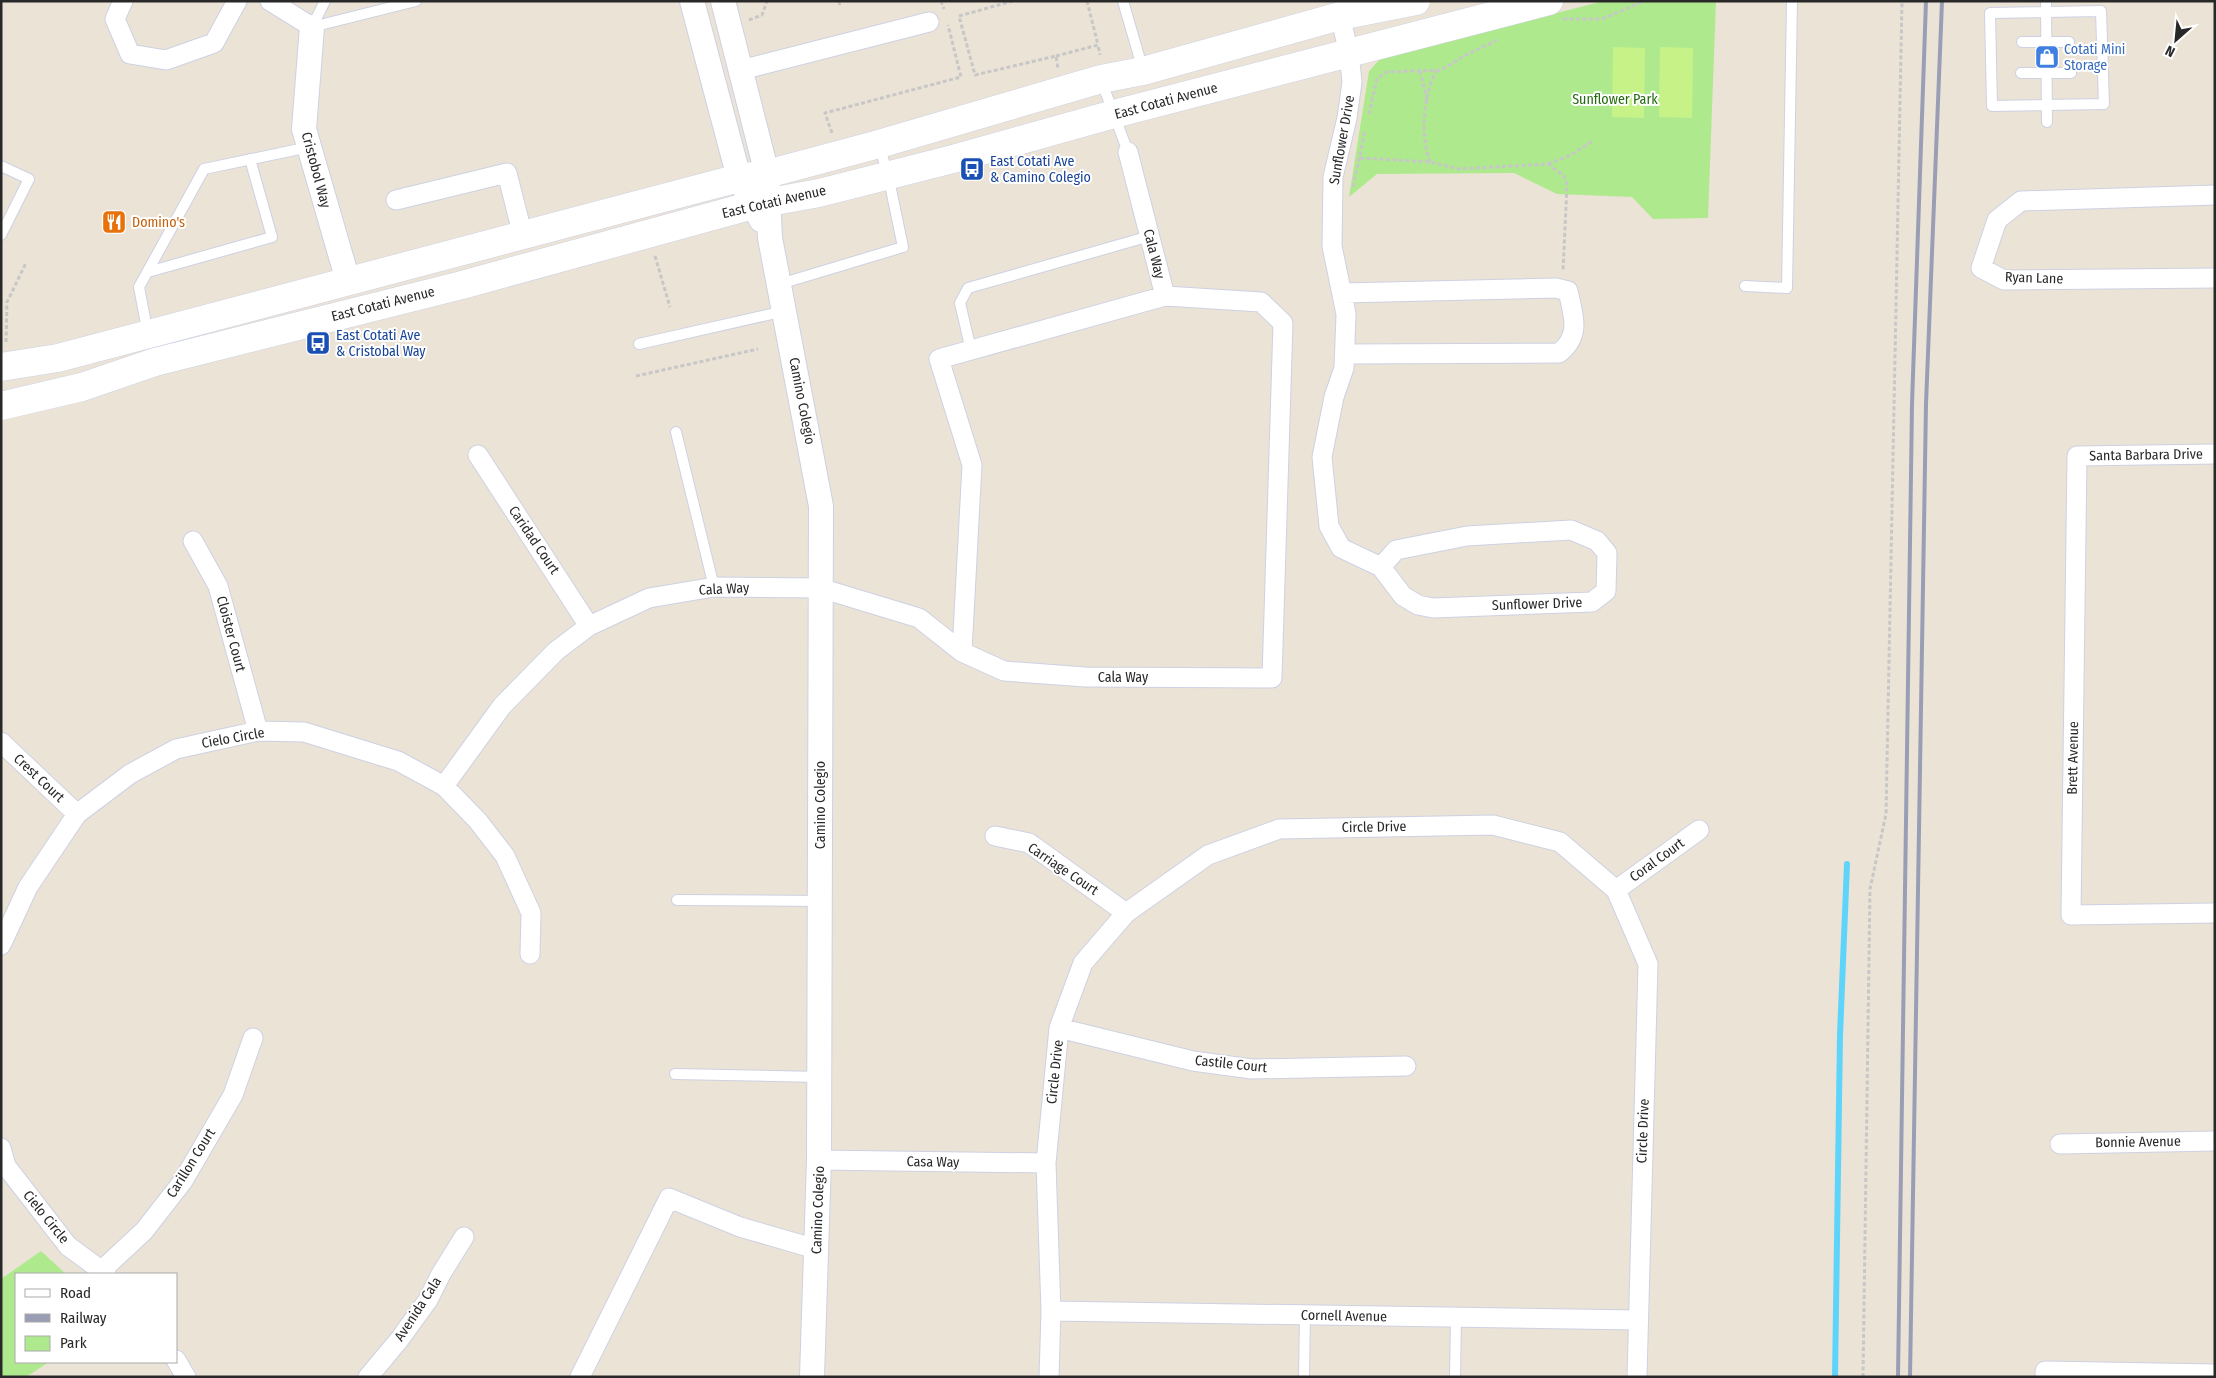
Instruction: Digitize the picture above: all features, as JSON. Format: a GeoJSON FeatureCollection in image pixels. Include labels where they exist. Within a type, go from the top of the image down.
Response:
{"type":"FeatureCollection","features":[{"type":"Feature","properties":{"kind":"main road","name":"East Cotati Avenue"},"geometry":{"type":"LineString","coordinates":[[1,406],[82,386],[152,348],[348,281],[739,178],[767,174],[879,144],[1102,71],[1143,70],[1340,16],[1411,2]]}},
{"type":"Feature","properties":{"kind":"main road","name":"East Cotati Avenue"},"geometry":{"type":"LineString","coordinates":[[4,355],[58,358],[152,348],[356,311],[531,267],[760,203],[819,193],[953,159],[1114,114],[1350,53],[1554,10]]}},
{"type":"Feature","properties":{"kind":"main road"},"geometry":{"type":"LineString","coordinates":[[523,236],[531,267]]}},
{"type":"Feature","properties":{"kind":"main road"},"geometry":{"type":"LineString","coordinates":[[348,281],[356,311]]}},
{"type":"Feature","properties":{"kind":"street"},"geometry":{"type":"LineString","coordinates":[[123,1],[114,19],[130,54],[166,60],[214,43],[237,1]]}},
{"type":"Feature","properties":{"kind":"street"},"geometry":{"type":"LineString","coordinates":[[270,1],[312,27]]}},
{"type":"Feature","properties":{"kind":"street","name":"Camino Colegio"},"geometry":{"type":"LineString","coordinates":[[692,1],[739,178],[760,203],[770,238],[786,311],[821,506],[820,1077],[812,1377]]}},
{"type":"Feature","properties":{"kind":"street","name":"Camino Colegio"},"geometry":{"type":"LineString","coordinates":[[723,1],[767,174],[760,203]]}},
{"type":"Feature","properties":{"kind":"street","name":"Sunflower Drive"},"geometry":{"type":"LineString","coordinates":[[1340,16],[1350,53],[1352,82],[1333,177],[1332,246],[1346,314],[1344,368],[1334,397],[1322,457],[1329,526],[1340,548],[1381,566],[1403,596],[1418,605],[1433,608],[1592,602],[1606,590],[1608,576],[1607,553],[1597,541],[1571,530],[1467,536],[1396,550],[1381,566]]}},
{"type":"Feature","properties":{"kind":"street"},"geometry":{"type":"LineString","coordinates":[[741,70],[940,19]]}},
{"type":"Feature","properties":{"kind":"street","name":"Cristobol Way"},"geometry":{"type":"LineString","coordinates":[[312,27],[304,129],[348,281]]}},
{"type":"Feature","properties":{"kind":"street","name":"Cala Way"},"geometry":{"type":"LineString","coordinates":[[444,786],[502,706],[556,651],[588,626],[649,598],[714,587],[820,588],[919,618],[962,652],[1004,671],[1085,677],[1272,678],[1283,323],[1261,302],[1165,296],[1128,152]]}},
{"type":"Feature","properties":{"kind":"street"},"geometry":{"type":"LineString","coordinates":[[396,200],[507,173],[523,236]]}},
{"type":"Feature","properties":{"kind":"street","name":"Ryan Lane"},"geometry":{"type":"LineString","coordinates":[[2215,195],[2021,201],[1997,220],[1981,268],[2004,280],[2215,278]]}},
{"type":"Feature","properties":{"kind":"street"},"geometry":{"type":"LineString","coordinates":[[1342,293],[1562,289],[1568,290],[1575,327],[1570,344],[1559,353],[1345,354]]}},
{"type":"Feature","properties":{"kind":"street"},"geometry":{"type":"LineString","coordinates":[[962,652],[972,465],[939,359],[1165,296]]}},
{"type":"Feature","properties":{"kind":"street","name":"Santa Barbara Drive"},"geometry":{"type":"LineString","coordinates":[[2077,456],[2215,454]]}},
{"type":"Feature","properties":{"kind":"street","name":"Caridad Court"},"geometry":{"type":"LineString","coordinates":[[478,455],[588,626]]}},
{"type":"Feature","properties":{"kind":"street","name":"Brett Avenue"},"geometry":{"type":"LineString","coordinates":[[2077,456],[2071,915],[2215,913]]}},
{"type":"Feature","properties":{"kind":"street","name":"Cloister Court"},"geometry":{"type":"LineString","coordinates":[[193,541],[218,586],[258,731]]}},
{"type":"Feature","properties":{"kind":"street","name":"Cielo Circle"},"geometry":{"type":"LineString","coordinates":[[1,945],[28,887],[77,814],[130,774],[176,749],[258,731],[304,732],[398,761],[444,786],[478,821],[505,856],[531,912],[530,954]]}},
{"type":"Feature","properties":{"kind":"street","name":"Crest Court"},"geometry":{"type":"LineString","coordinates":[[1,742],[77,814]]}},
{"type":"Feature","properties":{"kind":"street","name":"Circle Drive"},"geometry":{"type":"LineString","coordinates":[[1048,1377],[1051,1311],[1046,1164],[1059,1028],[1083,963],[1126,913],[1208,855],[1279,828],[1493,826],[1560,842],[1616,890],[1648,964],[1637,1320],[1637,1377]]}},
{"type":"Feature","properties":{"kind":"street","name":"Coral Court"},"geometry":{"type":"LineString","coordinates":[[1616,890],[1699,830]]}},
{"type":"Feature","properties":{"kind":"street","name":"Carriage Court"},"geometry":{"type":"LineString","coordinates":[[995,836],[1029,843],[1126,913]]}},
{"type":"Feature","properties":{"kind":"street","name":"Castile Court"},"geometry":{"type":"LineString","coordinates":[[1059,1028],[1193,1061],[1252,1069],[1406,1066]]}},
{"type":"Feature","properties":{"kind":"street","name":"Carillon Court"},"geometry":{"type":"LineString","coordinates":[[104,1272],[144,1231],[183,1181],[233,1095],[253,1038]]}},
{"type":"Feature","properties":{"kind":"street","name":"Bonnie Avenue"},"geometry":{"type":"LineString","coordinates":[[2060,1144],[2215,1140]]}},
{"type":"Feature","properties":{"kind":"street","name":"Cielo Circle"},"geometry":{"type":"LineString","coordinates":[[1,1148],[6,1166],[6,1174],[68,1246],[104,1272]]}},
{"type":"Feature","properties":{"kind":"street","name":"Casa Way"},"geometry":{"type":"LineString","coordinates":[[819,1160],[1046,1164]]}},
{"type":"Feature","properties":{"kind":"street"},"geometry":{"type":"LineString","coordinates":[[580,1377],[669,1198],[740,1227],[816,1249]]}},
{"type":"Feature","properties":{"kind":"street","name":"Avenida Cala"},"geometry":{"type":"LineString","coordinates":[[368,1377],[399,1340],[428,1300],[441,1274],[464,1237]]}},
{"type":"Feature","properties":{"kind":"street","name":"Cornell Avenue"},"geometry":{"type":"LineString","coordinates":[[1051,1311],[1637,1320]]}},
{"type":"Feature","properties":{"kind":"street"},"geometry":{"type":"LineString","coordinates":[[178,1363],[186,1377]]}},
{"type":"Feature","properties":{"kind":"street"},"geometry":{"type":"LineString","coordinates":[[2045,1377],[2045,1371],[2215,1374]]}},
{"type":"Feature","properties":{"kind":"lane"},"geometry":{"type":"LineString","coordinates":[[312,27],[325,1]]}},
{"type":"Feature","properties":{"kind":"lane"},"geometry":{"type":"LineString","coordinates":[[312,27],[416,1]]}},
{"type":"Feature","properties":{"kind":"lane"},"geometry":{"type":"LineString","coordinates":[[1123,1],[1143,70]]}},
{"type":"Feature","properties":{"kind":"lane"},"geometry":{"type":"LineString","coordinates":[[1745,286],[1787,288],[1792,1]]}},
{"type":"Feature","properties":{"kind":"lane"},"geometry":{"type":"LineString","coordinates":[[2046,7],[2047,122]]}},
{"type":"Feature","properties":{"kind":"lane"},"geometry":{"type":"LineString","coordinates":[[2046,7],[2101,11],[2104,104],[1992,106],[1990,13],[2046,7]]}},
{"type":"Feature","properties":{"kind":"lane"},"geometry":{"type":"LineString","coordinates":[[2022,42],[2069,42]]}},
{"type":"Feature","properties":{"kind":"lane"},"geometry":{"type":"LineString","coordinates":[[1102,71],[1114,114],[1128,152]]}},
{"type":"Feature","properties":{"kind":"lane"},"geometry":{"type":"LineString","coordinates":[[2021,73],[2071,73]]}},
{"type":"Feature","properties":{"kind":"lane"},"geometry":{"type":"LineString","coordinates":[[780,284],[903,247],[888,174],[879,144]]}},
{"type":"Feature","properties":{"kind":"lane"},"geometry":{"type":"LineString","coordinates":[[152,348],[139,287],[204,169],[309,147]]}},
{"type":"Feature","properties":{"kind":"lane"},"geometry":{"type":"LineString","coordinates":[[148,272],[272,237],[250,159]]}},
{"type":"Feature","properties":{"kind":"lane"},"geometry":{"type":"LineString","coordinates":[[1,166],[30,179],[1,235]]}},
{"type":"Feature","properties":{"kind":"lane"},"geometry":{"type":"LineString","coordinates":[[971,350],[960,303],[968,288],[1150,236]]}},
{"type":"Feature","properties":{"kind":"lane"},"geometry":{"type":"LineString","coordinates":[[638,344],[786,311]]}},
{"type":"Feature","properties":{"kind":"lane"},"geometry":{"type":"LineString","coordinates":[[676,432],[714,587]]}},
{"type":"Feature","properties":{"kind":"lane"},"geometry":{"type":"LineString","coordinates":[[677,900],[820,901]]}},
{"type":"Feature","properties":{"kind":"lane"},"geometry":{"type":"LineString","coordinates":[[675,1074],[820,1077]]}},
{"type":"Feature","properties":{"kind":"lane"},"geometry":{"type":"LineString","coordinates":[[1304,1377],[1305,1315]]}},
{"type":"Feature","properties":{"kind":"lane"},"geometry":{"type":"LineString","coordinates":[[1454,1377],[1456,1317]]}},
{"type":"Feature","properties":{"kind":"path"},"geometry":{"type":"LineString","coordinates":[[749,20],[762,15],[766,1]]}},
{"type":"Feature","properties":{"kind":"path"},"geometry":{"type":"LineString","coordinates":[[832,134],[825,113],[962,77],[940,19],[941,1]]}},
{"type":"Feature","properties":{"kind":"path"},"geometry":{"type":"LineString","coordinates":[[1013,1],[959,16],[975,75],[1098,45]]}},
{"type":"Feature","properties":{"kind":"path"},"geometry":{"type":"LineString","coordinates":[[1087,1],[1098,45],[1102,71]]}},
{"type":"Feature","properties":{"kind":"path"},"geometry":{"type":"LineString","coordinates":[[1554,10],[1602,19],[1644,1]]}},
{"type":"Feature","properties":{"kind":"path"},"geometry":{"type":"LineString","coordinates":[[1863,1377],[1870,889],[1886,814],[1902,1]]}},
{"type":"Feature","properties":{"kind":"path"},"geometry":{"type":"LineString","coordinates":[[1368,117],[1377,79],[1386,72],[1441,70],[1498,40]]}},
{"type":"Feature","properties":{"kind":"path"},"geometry":{"type":"LineString","coordinates":[[1056,56],[1060,74]]}},
{"type":"Feature","properties":{"kind":"path"},"geometry":{"type":"LineString","coordinates":[[1377,68],[1382,75]]}},
{"type":"Feature","properties":{"kind":"path"},"geometry":{"type":"LineString","coordinates":[[1430,162],[1425,149],[1424,123],[1430,84],[1436,70]]}},
{"type":"Feature","properties":{"kind":"path"},"geometry":{"type":"LineString","coordinates":[[1420,71],[1427,102]]}},
{"type":"Feature","properties":{"kind":"path"},"geometry":{"type":"LineString","coordinates":[[1351,196],[1367,126]]}},
{"type":"Feature","properties":{"kind":"path"},"geometry":{"type":"LineString","coordinates":[[1360,158],[1430,162],[1459,169],[1548,164],[1570,155],[1594,140]]}},
{"type":"Feature","properties":{"kind":"path"},"geometry":{"type":"LineString","coordinates":[[1548,164],[1564,176],[1567,185],[1562,289]]}},
{"type":"Feature","properties":{"kind":"path"},"geometry":{"type":"LineString","coordinates":[[654,255],[670,307]]}},
{"type":"Feature","properties":{"kind":"path"},"geometry":{"type":"LineString","coordinates":[[4,355],[8,302],[26,263]]}},
{"type":"Feature","properties":{"kind":"path"},"geometry":{"type":"LineString","coordinates":[[636,376],[758,349]]}},
{"type":"Feature","properties":{"kind":"green space","name":"Sunflower Park"},"geometry":{"type":"Polygon","coordinates":[[[1604,1],[1716,1],[1708,218],[1653,219],[1632,197],[1557,194],[1514,173],[1377,174],[1349,197],[1369,71],[1382,57],[1604,1]]]}},
{"type":"Feature","properties":{"kind":"green space"},"geometry":{"type":"Polygon","coordinates":[[[1613,47],[1645,48],[1644,118],[1612,117],[1613,47]]]}},
{"type":"Feature","properties":{"kind":"green space"},"geometry":{"type":"Polygon","coordinates":[[[1660,47],[1693,48],[1692,118],[1659,117],[1660,47]]]}},
{"type":"Feature","properties":{"kind":"green space"},"geometry":{"type":"Polygon","coordinates":[[[41,1251],[65,1273],[15,1273],[15,1363],[47,1363],[26,1377],[1,1377],[1,1279],[41,1251]]]}},
{"type":"Feature","properties":{"kind":"waterway"},"geometry":{"type":"LineString","coordinates":[[1835,1377],[1840,1035],[1847,864]]}},
{"type":"Feature","properties":{"kind":"railway"},"geometry":{"type":"LineString","coordinates":[[1898,1377],[1912,404],[1926,1]]}},
{"type":"Feature","properties":{"kind":"railway"},"geometry":{"type":"LineString","coordinates":[[1910,1377],[1926,404],[1942,1]]}},
{"type":"Feature","properties":{"kind":"place","name":"Cotati Mini Storage"},"geometry":{"type":"Point","coordinates":[2047,57]}},
{"type":"Feature","properties":{"kind":"place","name":"East Cotati Ave & Camino Colegio"},"geometry":{"type":"Point","coordinates":[972,169]}},
{"type":"Feature","properties":{"kind":"place","name":"Domino's"},"geometry":{"type":"Point","coordinates":[114,222]}},
{"type":"Feature","properties":{"kind":"place","name":"East Cotati Ave & Cristobal Way"},"geometry":{"type":"Point","coordinates":[318,343]}}]}
